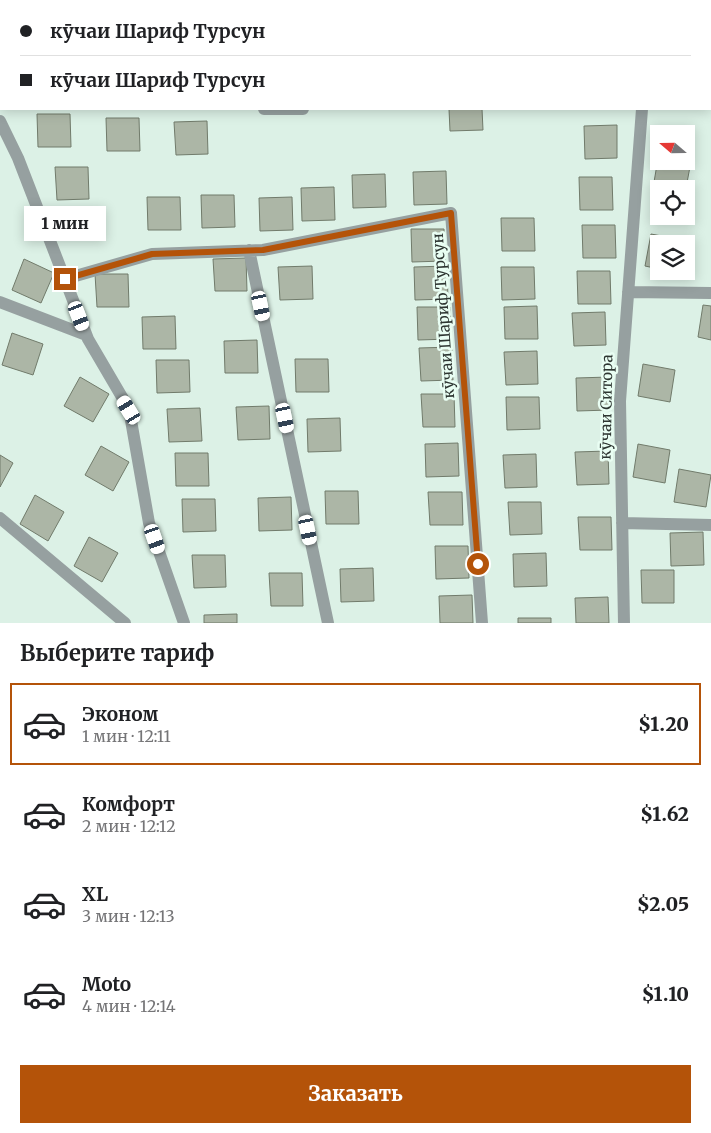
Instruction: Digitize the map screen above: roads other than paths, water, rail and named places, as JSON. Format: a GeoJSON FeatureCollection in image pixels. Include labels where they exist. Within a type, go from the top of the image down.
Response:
{"type":"FeatureCollection","features":[{"type":"Feature","properties":{"kind":"street","name":"кӯчаи Ситора"},"geometry":{"type":"LineString","coordinates":[[624,623],[620,401],[642,110]]}},
{"type":"Feature","properties":{"kind":"street"},"geometry":{"type":"LineString","coordinates":[[0,121],[18,158],[86,335],[129,410],[149,523],[184,623]]}},
{"type":"Feature","properties":{"kind":"street","name":"кӯчаи Шариф Турсун"},"geometry":{"type":"LineString","coordinates":[[65,279],[152,254],[273,248],[451,213],[482,623]]}},
{"type":"Feature","properties":{"kind":"street"},"geometry":{"type":"LineString","coordinates":[[249,250],[328,623]]}},
{"type":"Feature","properties":{"kind":"street"},"geometry":{"type":"LineString","coordinates":[[628,292],[711,293]]}},
{"type":"Feature","properties":{"kind":"street"},"geometry":{"type":"LineString","coordinates":[[0,302],[86,335]]}},
{"type":"Feature","properties":{"kind":"street"},"geometry":{"type":"LineString","coordinates":[[0,518],[125,623]]}},
{"type":"Feature","properties":{"kind":"street"},"geometry":{"type":"LineString","coordinates":[[622,523],[711,525]]}}]}
